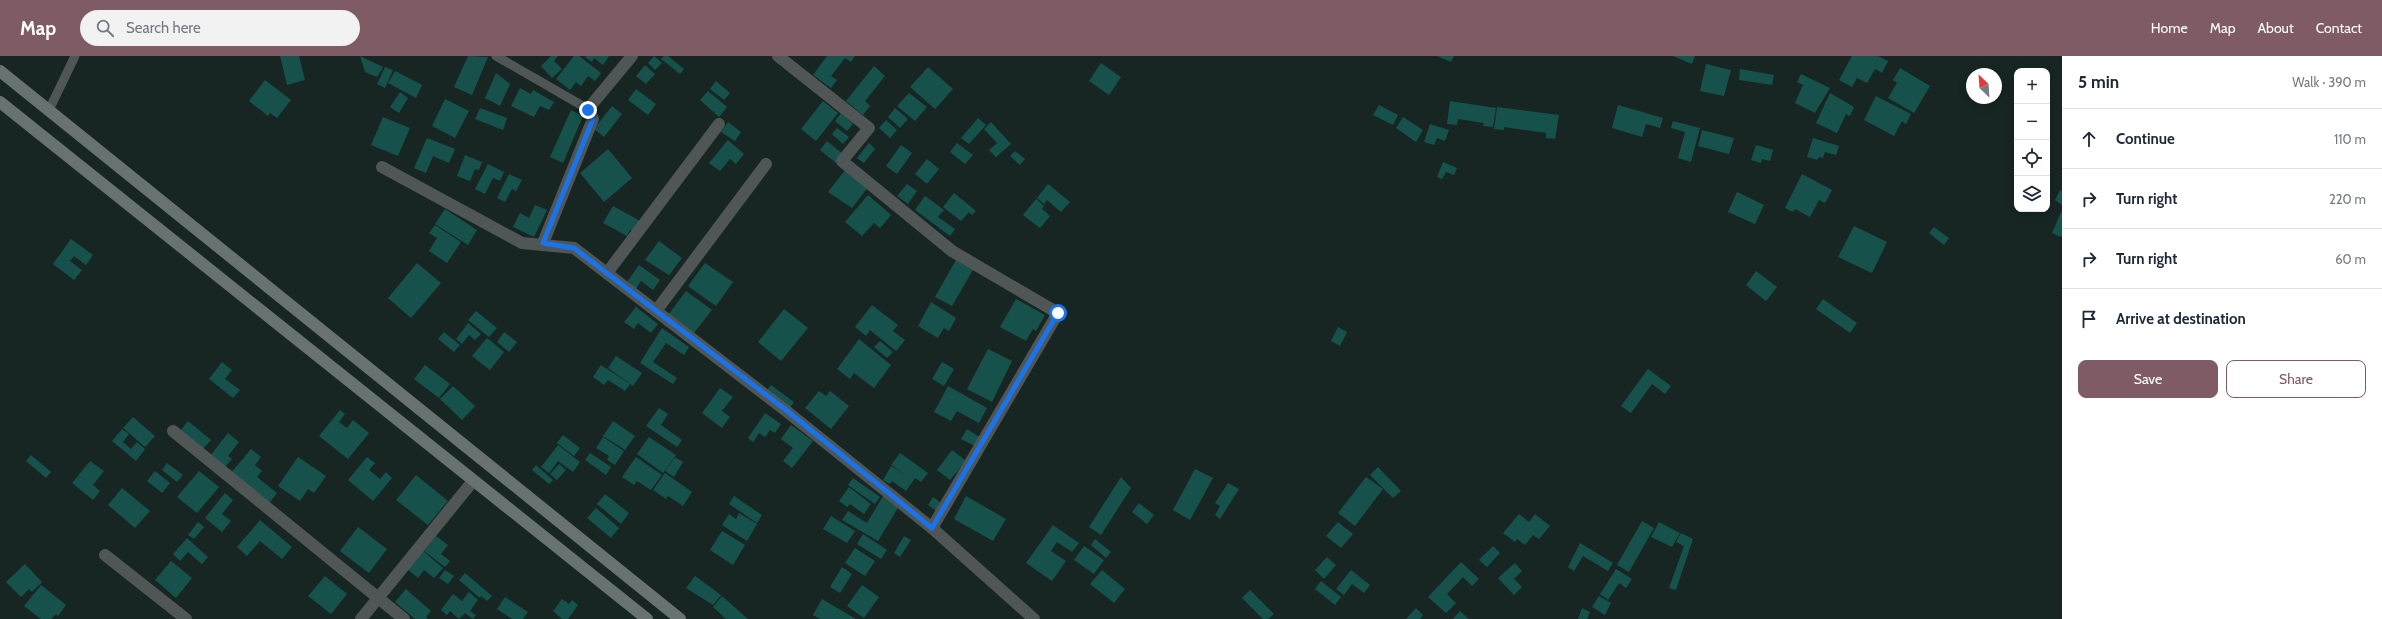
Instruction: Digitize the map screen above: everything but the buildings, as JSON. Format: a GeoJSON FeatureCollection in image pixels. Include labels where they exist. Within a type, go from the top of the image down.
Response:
{"type":"FeatureCollection","features":[{"type":"Feature","properties":{"kind":"main road"},"geometry":{"type":"LineString","coordinates":[[0,71],[680,619]]}},
{"type":"Feature","properties":{"kind":"main road"},"geometry":{"type":"LineString","coordinates":[[0,102],[647,619]]}},
{"type":"Feature","properties":{"kind":"street"},"geometry":{"type":"LineString","coordinates":[[543,243],[593,119],[588,110],[632,56]]}},
{"type":"Feature","properties":{"kind":"street"},"geometry":{"type":"LineString","coordinates":[[778,56],[869,128],[842,161],[952,251],[1058,313],[932,528]]}},
{"type":"Feature","properties":{"kind":"street"},"geometry":{"type":"LineString","coordinates":[[607,273],[719,124]]}},
{"type":"Feature","properties":{"kind":"street"},"geometry":{"type":"LineString","coordinates":[[656,310],[766,164]]}},
{"type":"Feature","properties":{"kind":"street"},"geometry":{"type":"LineString","coordinates":[[382,166],[522,243],[543,243],[574,248],[786,410],[932,528],[1034,619]]}},
{"type":"Feature","properties":{"kind":"street"},"geometry":{"type":"LineString","coordinates":[[173,431],[404,619]]}},
{"type":"Feature","properties":{"kind":"street"},"geometry":{"type":"LineString","coordinates":[[361,619],[473,481]]}},
{"type":"Feature","properties":{"kind":"street"},"geometry":{"type":"LineString","coordinates":[[105,555],[186,619]]}},
{"type":"Feature","properties":{"kind":"lane"},"geometry":{"type":"LineString","coordinates":[[49,110],[75,56]]}},
{"type":"Feature","properties":{"kind":"lane"},"geometry":{"type":"LineString","coordinates":[[496,56],[588,110]]}},
{"type":"Feature","properties":{"kind":"route"},"geometry":{"type":"LineString","coordinates":[[588,110],[593,119],[543,243],[574,248],[786,410],[932,528],[1058,313]]}}]}
